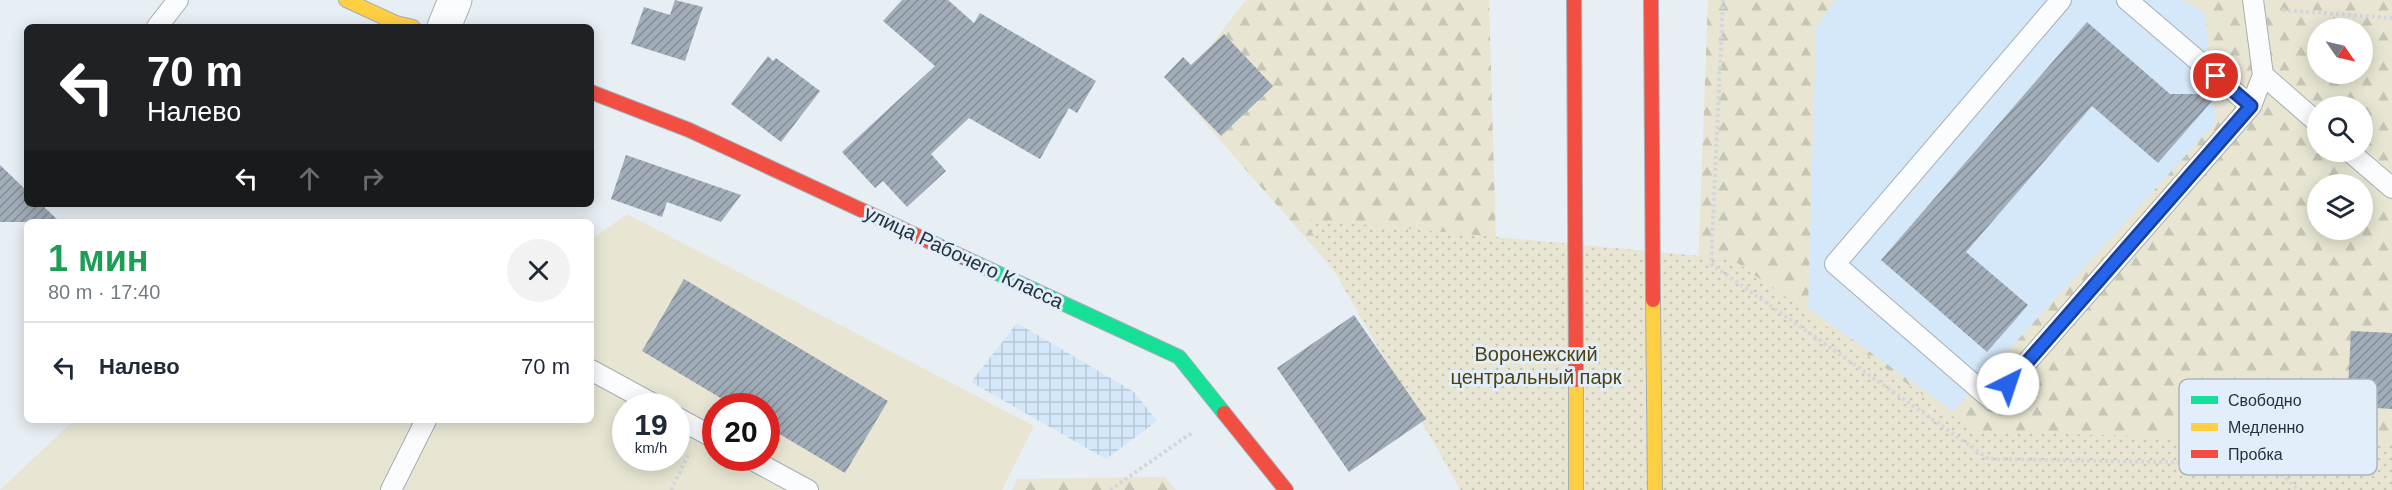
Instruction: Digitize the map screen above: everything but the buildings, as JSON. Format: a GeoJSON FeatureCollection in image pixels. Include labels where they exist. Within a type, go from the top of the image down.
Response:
{"type":"FeatureCollection","features":[{"type":"Feature","properties":{"kind":"main road"},"geometry":{"type":"LineString","coordinates":[[346,0],[400,24]]}},
{"type":"Feature","properties":{"kind":"main road"},"geometry":{"type":"LineString","coordinates":[[1574,0],[1576,490]]}},
{"type":"Feature","properties":{"kind":"main road"},"geometry":{"type":"LineString","coordinates":[[1651,0],[1655,490]]}},
{"type":"Feature","properties":{"kind":"main road","name":"улица Рабочего Класса"},"geometry":{"type":"LineString","coordinates":[[594,93],[689,130],[1179,357],[1286,490]]}},
{"type":"Feature","properties":{"kind":"street"},"geometry":{"type":"LineString","coordinates":[[445,24],[455,0]]}},
{"type":"Feature","properties":{"kind":"lane"},"geometry":{"type":"LineString","coordinates":[[159,24],[178,0]]}},
{"type":"Feature","properties":{"kind":"lane"},"geometry":{"type":"LineString","coordinates":[[2061,0],[1834,264],[1992,401],[2251,106],[2263,75],[2253,4]]}},
{"type":"Feature","properties":{"kind":"lane"},"geometry":{"type":"LineString","coordinates":[[2127,0],[2251,106]]}},
{"type":"Feature","properties":{"kind":"lane"},"geometry":{"type":"LineString","coordinates":[[2263,75],[2307,113]]}},
{"type":"Feature","properties":{"kind":"lane"},"geometry":{"type":"LineString","coordinates":[[2362,162],[2392,188]]}},
{"type":"Feature","properties":{"kind":"lane"},"geometry":{"type":"LineString","coordinates":[[594,372],[633,393]]}},
{"type":"Feature","properties":{"kind":"lane"},"geometry":{"type":"LineString","coordinates":[[391,490],[424,423]]}},
{"type":"Feature","properties":{"kind":"lane"},"geometry":{"type":"LineString","coordinates":[[773,471],[808,490]]}},
{"type":"Feature","properties":{"kind":"path"},"geometry":{"type":"LineString","coordinates":[[2253,4],[2392,18]]}},
{"type":"Feature","properties":{"kind":"path"},"geometry":{"type":"LineString","coordinates":[[1110,490],[1223,411]]}},
{"type":"Feature","properties":{"kind":"path"},"geometry":{"type":"LineString","coordinates":[[671,490],[702,444]]}},
{"type":"Feature","properties":{"kind":"shaded area"},"geometry":{"type":"Polygon","coordinates":[[[1741,0],[2392,0],[2392,442],[2377,442],[2377,379],[2179,379],[2179,437],[1975,432],[1732,259],[1741,0]]]}},
{"type":"Feature","properties":{"kind":"shaded area"},"geometry":{"type":"Polygon","coordinates":[[[1017,323],[1134,392],[1157,421],[1106,459],[971,382],[1017,323]]]}},
{"type":"Feature","properties":{"kind":"green space"},"geometry":{"type":"Polygon","coordinates":[[[1246,0],[1489,0],[1503,490],[1365,306],[1176,90],[1246,0]]]}},
{"type":"Feature","properties":{"kind":"green space"},"geometry":{"type":"Polygon","coordinates":[[[1708,0],[1835,0],[1816,28],[1808,308],[1953,411],[2216,122],[2205,14],[2182,0],[2392,0],[2392,490],[1690,490],[1708,0]]]}},
{"type":"Feature","properties":{"kind":"green space"},"geometry":{"type":"Polygon","coordinates":[[[627,214],[1034,426],[1002,490],[0,490],[71,423],[594,423],[594,238],[627,214]]]}},
{"type":"Feature","properties":{"kind":"green space","name":"Воронежский центральный парк"},"geometry":{"type":"Polygon","coordinates":[[[1304,219],[1732,259],[1975,432],[2179,437],[2179,475],[2377,475],[2377,442],[2392,442],[2392,490],[1461,490],[1304,219]]]}},
{"type":"Feature","properties":{"kind":"green space"},"geometry":{"type":"Polygon","coordinates":[[[1164,477],[1176,490],[1012,490],[1017,479],[1164,477]]]}},
{"type":"Feature","properties":{"kind":"traffic: fast"},"geometry":{"type":"LineString","coordinates":[[967,259],[1179,357],[1224,413]]}},
{"type":"Feature","properties":{"kind":"traffic: slow"},"geometry":{"type":"LineString","coordinates":[[346,0],[400,24]]}},
{"type":"Feature","properties":{"kind":"traffic: slow"},"geometry":{"type":"LineString","coordinates":[[1653,300],[1655,490]]}},
{"type":"Feature","properties":{"kind":"traffic: slow"},"geometry":{"type":"LineString","coordinates":[[1576,380],[1576,490]]}},
{"type":"Feature","properties":{"kind":"traffic: jam"},"geometry":{"type":"LineString","coordinates":[[1574,0],[1576,380]]}},
{"type":"Feature","properties":{"kind":"traffic: jam"},"geometry":{"type":"LineString","coordinates":[[1651,0],[1653,300]]}},
{"type":"Feature","properties":{"kind":"traffic: jam"},"geometry":{"type":"LineString","coordinates":[[594,93],[689,130],[967,259]]}},
{"type":"Feature","properties":{"kind":"traffic: jam"},"geometry":{"type":"LineString","coordinates":[[1224,413],[1286,490]]}},
{"type":"Feature","properties":{"kind":"route"},"geometry":{"type":"LineString","coordinates":[[2008,384],[2251,106],[2216,76]]}}]}
